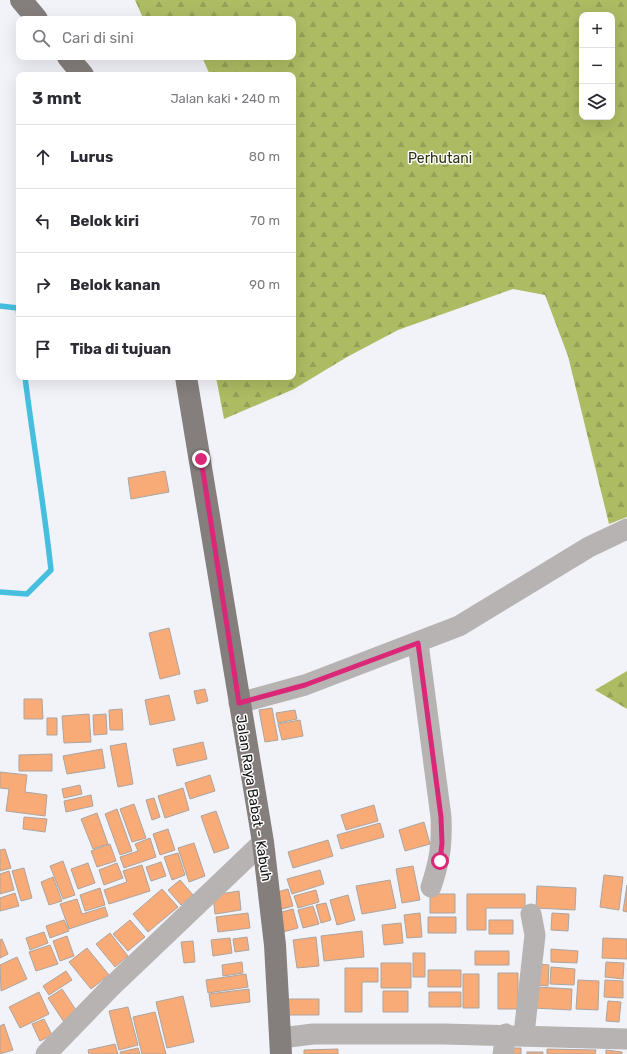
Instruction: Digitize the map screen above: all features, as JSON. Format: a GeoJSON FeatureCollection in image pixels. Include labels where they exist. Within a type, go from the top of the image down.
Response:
{"type":"FeatureCollection","features":[{"type":"Feature","properties":{"kind":"main road"},"geometry":{"type":"LineString","coordinates":[[21,0],[34,16]]}},
{"type":"Feature","properties":{"kind":"main road"},"geometry":{"type":"LineString","coordinates":[[70,60],[80,72]]}},
{"type":"Feature","properties":{"kind":"main road","name":"Jalan Raya Babat - Kabuh"},"geometry":{"type":"LineString","coordinates":[[187,380],[201,459],[239,703],[263,842],[275,945],[281,1046]]}},
{"type":"Feature","properties":{"kind":"street"},"geometry":{"type":"LineString","coordinates":[[239,703],[305,685],[418,643],[459,626],[589,547],[627,529]]}},
{"type":"Feature","properties":{"kind":"street"},"geometry":{"type":"LineString","coordinates":[[418,643],[441,817],[442,843],[440,861],[431,887]]}},
{"type":"Feature","properties":{"kind":"street"},"geometry":{"type":"LineString","coordinates":[[46,1054],[110,988],[263,842]]}},
{"type":"Feature","properties":{"kind":"street"},"geometry":{"type":"LineString","coordinates":[[511,1041],[535,935],[531,914]]}},
{"type":"Feature","properties":{"kind":"street"},"geometry":{"type":"LineString","coordinates":[[281,1046],[313,1034],[511,1041],[627,1038]]}},
{"type":"Feature","properties":{"kind":"green space","name":"Perhutani"},"geometry":{"type":"Polygon","coordinates":[[[135,0],[627,0],[627,517],[609,524],[568,356],[545,295],[513,289],[398,330],[347,357],[294,389],[224,419],[217,380],[296,380],[296,72],[209,72],[203,60],[296,60],[296,16],[142,16],[135,0]]]}},
{"type":"Feature","properties":{"kind":"green space"},"geometry":{"type":"Polygon","coordinates":[[[627,671],[627,709],[595,690],[627,671]]]}},
{"type":"Feature","properties":{"kind":"building"},"geometry":{"type":"Polygon","coordinates":[[[165,471],[169,492],[131,499],[128,478],[165,471]]]}},
{"type":"Feature","properties":{"kind":"building"},"geometry":{"type":"Polygon","coordinates":[[[169,628],[180,674],[160,679],[149,633],[169,628]]]}},
{"type":"Feature","properties":{"kind":"building"},"geometry":{"type":"Polygon","coordinates":[[[205,689],[208,701],[197,704],[194,691],[205,689]]]}},
{"type":"Feature","properties":{"kind":"building"},"geometry":{"type":"Polygon","coordinates":[[[169,695],[175,720],[150,725],[145,700],[169,695]]]}},
{"type":"Feature","properties":{"kind":"building"},"geometry":{"type":"Polygon","coordinates":[[[24,699],[42,699],[43,719],[24,719],[24,699]]]}},
{"type":"Feature","properties":{"kind":"building"},"geometry":{"type":"Polygon","coordinates":[[[272,708],[278,740],[265,742],[259,710],[272,708]]]}},
{"type":"Feature","properties":{"kind":"building"},"geometry":{"type":"Polygon","coordinates":[[[122,709],[123,730],[110,730],[109,710],[122,709]]]}},
{"type":"Feature","properties":{"kind":"building"},"geometry":{"type":"Polygon","coordinates":[[[295,710],[297,719],[278,723],[276,713],[295,710]]]}},
{"type":"Feature","properties":{"kind":"building"},"geometry":{"type":"Polygon","coordinates":[[[89,714],[91,742],[64,743],[62,716],[89,714]]]}},
{"type":"Feature","properties":{"kind":"building"},"geometry":{"type":"Polygon","coordinates":[[[106,714],[107,734],[94,735],[93,715],[106,714]]]}},
{"type":"Feature","properties":{"kind":"building"},"geometry":{"type":"Polygon","coordinates":[[[47,718],[57,718],[57,735],[47,735],[47,718]]]}},
{"type":"Feature","properties":{"kind":"building"},"geometry":{"type":"Polygon","coordinates":[[[300,720],[303,736],[282,740],[278,724],[300,720]]]}},
{"type":"Feature","properties":{"kind":"building"},"geometry":{"type":"Polygon","coordinates":[[[203,742],[207,759],[177,766],[173,749],[203,742]]]}},
{"type":"Feature","properties":{"kind":"building"},"geometry":{"type":"Polygon","coordinates":[[[126,743],[133,784],[118,787],[110,746],[126,743]]]}},
{"type":"Feature","properties":{"kind":"building"},"geometry":{"type":"Polygon","coordinates":[[[102,749],[105,768],[67,774],[63,756],[102,749]]]}},
{"type":"Feature","properties":{"kind":"building"},"geometry":{"type":"Polygon","coordinates":[[[52,754],[52,771],[19,771],[19,755],[52,754]]]}},
{"type":"Feature","properties":{"kind":"building"},"geometry":{"type":"Polygon","coordinates":[[[0,772],[27,775],[25,792],[47,795],[45,816],[6,811],[9,789],[0,788],[0,772]]]}},
{"type":"Feature","properties":{"kind":"building"},"geometry":{"type":"Polygon","coordinates":[[[210,775],[215,791],[190,799],[185,783],[210,775]]]}},
{"type":"Feature","properties":{"kind":"building"},"geometry":{"type":"Polygon","coordinates":[[[80,785],[82,794],[64,798],[62,789],[80,785]]]}},
{"type":"Feature","properties":{"kind":"building"},"geometry":{"type":"Polygon","coordinates":[[[183,788],[189,810],[165,818],[158,796],[183,788]]]}},
{"type":"Feature","properties":{"kind":"building"},"geometry":{"type":"Polygon","coordinates":[[[91,795],[93,806],[66,812],[64,801],[91,795]]]}},
{"type":"Feature","properties":{"kind":"building"},"geometry":{"type":"Polygon","coordinates":[[[154,798],[160,817],[152,820],[146,800],[154,798]]]}},
{"type":"Feature","properties":{"kind":"building"},"geometry":{"type":"Polygon","coordinates":[[[134,804],[146,838],[132,842],[120,809],[134,804]]]}},
{"type":"Feature","properties":{"kind":"building"},"geometry":{"type":"Polygon","coordinates":[[[374,805],[378,821],[346,830],[341,815],[374,805]]]}},
{"type":"Feature","properties":{"kind":"building"},"geometry":{"type":"Polygon","coordinates":[[[117,809],[132,851],[120,855],[105,814],[117,809]]]}},
{"type":"Feature","properties":{"kind":"building"},"geometry":{"type":"Polygon","coordinates":[[[216,811],[229,848],[214,853],[201,816],[216,811]]]}},
{"type":"Feature","properties":{"kind":"building"},"geometry":{"type":"Polygon","coordinates":[[[97,813],[108,844],[93,849],[81,819],[97,813]]]}},
{"type":"Feature","properties":{"kind":"building"},"geometry":{"type":"Polygon","coordinates":[[[24,817],[47,819],[45,832],[23,829],[24,817]]]}},
{"type":"Feature","properties":{"kind":"building"},"geometry":{"type":"Polygon","coordinates":[[[424,822],[430,844],[405,851],[399,830],[424,822]]]}},
{"type":"Feature","properties":{"kind":"building"},"geometry":{"type":"Polygon","coordinates":[[[380,823],[384,837],[341,849],[337,835],[380,823]]]}},
{"type":"Feature","properties":{"kind":"building"},"geometry":{"type":"Polygon","coordinates":[[[168,829],[175,850],[160,855],[153,834],[168,829]]]}},
{"type":"Feature","properties":{"kind":"building"},"geometry":{"type":"Polygon","coordinates":[[[150,838],[156,857],[124,868],[120,857],[138,851],[135,844],[150,838]]]}},
{"type":"Feature","properties":{"kind":"building"},"geometry":{"type":"Polygon","coordinates":[[[328,840],[333,856],[293,868],[288,852],[328,840]]]}},
{"type":"Feature","properties":{"kind":"building"},"geometry":{"type":"Polygon","coordinates":[[[194,843],[205,876],[189,882],[178,848],[194,843]]]}},
{"type":"Feature","properties":{"kind":"building"},"geometry":{"type":"Polygon","coordinates":[[[110,844],[116,861],[97,867],[91,851],[110,844]]]}},
{"type":"Feature","properties":{"kind":"building"},"geometry":{"type":"Polygon","coordinates":[[[5,849],[11,868],[0,871],[0,850],[5,849]]]}},
{"type":"Feature","properties":{"kind":"building"},"geometry":{"type":"Polygon","coordinates":[[[178,853],[185,875],[172,880],[164,857],[178,853]]]}},
{"type":"Feature","properties":{"kind":"building"},"geometry":{"type":"Polygon","coordinates":[[[63,861],[75,895],[63,899],[50,866],[63,861]]]}},
{"type":"Feature","properties":{"kind":"building"},"geometry":{"type":"Polygon","coordinates":[[[161,862],[166,876],[151,881],[146,867],[161,862]]]}},
{"type":"Feature","properties":{"kind":"building"},"geometry":{"type":"Polygon","coordinates":[[[88,863],[95,883],[78,889],[71,869],[88,863]]]}},
{"type":"Feature","properties":{"kind":"building"},"geometry":{"type":"Polygon","coordinates":[[[117,863],[123,878],[104,885],[99,870],[117,863]]]}},
{"type":"Feature","properties":{"kind":"building"},"geometry":{"type":"Polygon","coordinates":[[[142,865],[150,891],[109,904],[104,890],[127,882],[123,871],[142,865]]]}},
{"type":"Feature","properties":{"kind":"building"},"geometry":{"type":"Polygon","coordinates":[[[413,866],[420,900],[402,903],[396,869],[413,866]]]}},
{"type":"Feature","properties":{"kind":"building"},"geometry":{"type":"Polygon","coordinates":[[[24,868],[32,898],[21,901],[12,871],[24,868]]]}},
{"type":"Feature","properties":{"kind":"building"},"geometry":{"type":"Polygon","coordinates":[[[320,870],[324,884],[292,894],[287,879],[320,870]]]}},
{"type":"Feature","properties":{"kind":"building"},"geometry":{"type":"Polygon","coordinates":[[[9,871],[14,890],[0,894],[0,874],[9,871]]]}},
{"type":"Feature","properties":{"kind":"building"},"geometry":{"type":"Polygon","coordinates":[[[604,875],[623,877],[619,910],[600,907],[604,875]]]}},
{"type":"Feature","properties":{"kind":"building"},"geometry":{"type":"Polygon","coordinates":[[[53,877],[62,901],[49,905],[41,882],[53,877]]]}},
{"type":"Feature","properties":{"kind":"building"},"geometry":{"type":"Polygon","coordinates":[[[180,880],[193,895],[181,905],[168,890],[180,880]]]}},
{"type":"Feature","properties":{"kind":"building"},"geometry":{"type":"Polygon","coordinates":[[[390,880],[396,908],[362,914],[356,886],[390,880]]]}},
{"type":"Feature","properties":{"kind":"building"},"geometry":{"type":"Polygon","coordinates":[[[627,885],[627,912],[623,911],[627,885]]]}},
{"type":"Feature","properties":{"kind":"building"},"geometry":{"type":"Polygon","coordinates":[[[537,886],[576,888],[575,910],[536,908],[537,886]]]}},
{"type":"Feature","properties":{"kind":"building"},"geometry":{"type":"Polygon","coordinates":[[[100,888],[105,905],[85,911],[80,895],[100,888]]]}},
{"type":"Feature","properties":{"kind":"building"},"geometry":{"type":"Polygon","coordinates":[[[162,889],[178,907],[148,932],[133,914],[162,889]]]}},
{"type":"Feature","properties":{"kind":"building"},"geometry":{"type":"Polygon","coordinates":[[[288,889],[293,906],[275,911],[270,894],[288,889]]]}},
{"type":"Feature","properties":{"kind":"building"},"geometry":{"type":"Polygon","coordinates":[[[316,890],[319,902],[298,908],[294,896],[316,890]]]}},
{"type":"Feature","properties":{"kind":"building"},"geometry":{"type":"Polygon","coordinates":[[[239,891],[241,910],[215,914],[213,895],[239,891]]]}},
{"type":"Feature","properties":{"kind":"building"},"geometry":{"type":"Polygon","coordinates":[[[15,893],[19,906],[0,911],[0,898],[15,893]]]}},
{"type":"Feature","properties":{"kind":"building"},"geometry":{"type":"Polygon","coordinates":[[[430,894],[455,894],[455,913],[430,913],[430,894]]]}},
{"type":"Feature","properties":{"kind":"building"},"geometry":{"type":"Polygon","coordinates":[[[467,894],[525,894],[525,908],[486,908],[486,930],[467,930],[467,894]]]}},
{"type":"Feature","properties":{"kind":"building"},"geometry":{"type":"Polygon","coordinates":[[[348,895],[355,920],[337,925],[330,900],[348,895]]]}},
{"type":"Feature","properties":{"kind":"building"},"geometry":{"type":"Polygon","coordinates":[[[77,899],[82,914],[105,907],[108,916],[69,929],[60,904],[77,899]]]}},
{"type":"Feature","properties":{"kind":"building"},"geometry":{"type":"Polygon","coordinates":[[[326,903],[331,920],[321,923],[316,905],[326,903]]]}},
{"type":"Feature","properties":{"kind":"building"},"geometry":{"type":"Polygon","coordinates":[[[313,906],[319,924],[303,928],[298,910],[313,906]]]}},
{"type":"Feature","properties":{"kind":"building"},"geometry":{"type":"Polygon","coordinates":[[[293,909],[298,928],[283,932],[278,913],[293,909]]]}},
{"type":"Feature","properties":{"kind":"building"},"geometry":{"type":"Polygon","coordinates":[[[248,913],[250,928],[218,932],[216,917],[248,913]]]}},
{"type":"Feature","properties":{"kind":"building"},"geometry":{"type":"Polygon","coordinates":[[[420,913],[422,937],[407,938],[404,915],[420,913]]]}},
{"type":"Feature","properties":{"kind":"building"},"geometry":{"type":"Polygon","coordinates":[[[552,913],[569,914],[568,931],[551,930],[552,913]]]}},
{"type":"Feature","properties":{"kind":"building"},"geometry":{"type":"Polygon","coordinates":[[[428,917],[456,917],[456,933],[428,933],[428,917]]]}},
{"type":"Feature","properties":{"kind":"building"},"geometry":{"type":"Polygon","coordinates":[[[64,920],[69,931],[50,938],[46,926],[64,920]]]}},
{"type":"Feature","properties":{"kind":"building"},"geometry":{"type":"Polygon","coordinates":[[[130,920],[145,937],[128,951],[113,934],[130,920]]]}},
{"type":"Feature","properties":{"kind":"building"},"geometry":{"type":"Polygon","coordinates":[[[489,920],[513,920],[513,934],[489,934],[489,920]]]}},
{"type":"Feature","properties":{"kind":"building"},"geometry":{"type":"Polygon","coordinates":[[[401,923],[403,943],[384,945],[382,925],[401,923]]]}},
{"type":"Feature","properties":{"kind":"building"},"geometry":{"type":"Polygon","coordinates":[[[362,931],[364,957],[324,961],[321,936],[362,931]]]}},
{"type":"Feature","properties":{"kind":"building"},"geometry":{"type":"Polygon","coordinates":[[[44,932],[48,943],[30,950],[26,938],[44,932]]]}},
{"type":"Feature","properties":{"kind":"building"},"geometry":{"type":"Polygon","coordinates":[[[110,933],[128,956],[115,967],[96,944],[110,933]]]}},
{"type":"Feature","properties":{"kind":"building"},"geometry":{"type":"Polygon","coordinates":[[[67,936],[74,956],[60,961],[53,941],[67,936]]]}},
{"type":"Feature","properties":{"kind":"building"},"geometry":{"type":"Polygon","coordinates":[[[247,937],[249,950],[235,952],[233,939],[247,937]]]}},
{"type":"Feature","properties":{"kind":"building"},"geometry":{"type":"Polygon","coordinates":[[[316,937],[319,966],[297,968],[293,940],[316,937]]]}},
{"type":"Feature","properties":{"kind":"building"},"geometry":{"type":"Polygon","coordinates":[[[230,938],[232,953],[213,956],[211,940],[230,938]]]}},
{"type":"Feature","properties":{"kind":"building"},"geometry":{"type":"Polygon","coordinates":[[[603,938],[627,939],[627,959],[602,958],[603,938]]]}},
{"type":"Feature","properties":{"kind":"building"},"geometry":{"type":"Polygon","coordinates":[[[2,939],[8,954],[0,958],[0,940],[2,939]]]}},
{"type":"Feature","properties":{"kind":"building"},"geometry":{"type":"Polygon","coordinates":[[[193,941],[195,962],[184,963],[181,942],[193,941]]]}},
{"type":"Feature","properties":{"kind":"building"},"geometry":{"type":"Polygon","coordinates":[[[50,945],[58,964],[36,971],[29,952],[50,945]]]}},
{"type":"Feature","properties":{"kind":"building"},"geometry":{"type":"Polygon","coordinates":[[[87,948],[109,975],[91,989],[69,962],[87,948]]]}},
{"type":"Feature","properties":{"kind":"building"},"geometry":{"type":"Polygon","coordinates":[[[551,949],[578,951],[577,963],[551,962],[551,949]]]}},
{"type":"Feature","properties":{"kind":"building"},"geometry":{"type":"Polygon","coordinates":[[[475,951],[509,951],[509,965],[475,965],[475,951]]]}},
{"type":"Feature","properties":{"kind":"building"},"geometry":{"type":"Polygon","coordinates":[[[413,953],[425,953],[425,977],[413,977],[413,953]]]}},
{"type":"Feature","properties":{"kind":"building"},"geometry":{"type":"Polygon","coordinates":[[[17,957],[27,979],[1,991],[0,965],[17,957]]]}},
{"type":"Feature","properties":{"kind":"building"},"geometry":{"type":"Polygon","coordinates":[[[242,962],[243,973],[223,976],[222,965],[242,962]]]}},
{"type":"Feature","properties":{"kind":"building"},"geometry":{"type":"Polygon","coordinates":[[[606,962],[624,963],[623,979],[605,977],[606,962]]]}},
{"type":"Feature","properties":{"kind":"building"},"geometry":{"type":"Polygon","coordinates":[[[381,963],[411,963],[411,988],[381,988],[381,963]]]}},
{"type":"Feature","properties":{"kind":"building"},"geometry":{"type":"Polygon","coordinates":[[[538,964],[549,965],[548,986],[536,985],[538,964]]]}},
{"type":"Feature","properties":{"kind":"building"},"geometry":{"type":"Polygon","coordinates":[[[551,967],[575,969],[574,985],[550,984],[551,967]]]}},
{"type":"Feature","properties":{"kind":"building"},"geometry":{"type":"Polygon","coordinates":[[[345,968],[378,968],[378,982],[362,982],[362,1012],[345,1012],[345,968]]]}},
{"type":"Feature","properties":{"kind":"building"},"geometry":{"type":"Polygon","coordinates":[[[428,970],[461,970],[461,987],[428,987],[428,970]]]}},
{"type":"Feature","properties":{"kind":"building"},"geometry":{"type":"Polygon","coordinates":[[[66,971],[72,980],[49,995],[43,986],[66,971]]]}},
{"type":"Feature","properties":{"kind":"building"},"geometry":{"type":"Polygon","coordinates":[[[498,973],[518,973],[518,1009],[498,1009],[498,973]]]}},
{"type":"Feature","properties":{"kind":"building"},"geometry":{"type":"Polygon","coordinates":[[[246,974],[248,987],[208,993],[206,980],[246,974]]]}},
{"type":"Feature","properties":{"kind":"building"},"geometry":{"type":"Polygon","coordinates":[[[463,974],[479,974],[479,1008],[463,1008],[463,974]]]}},
{"type":"Feature","properties":{"kind":"building"},"geometry":{"type":"Polygon","coordinates":[[[578,980],[599,981],[598,1010],[576,1009],[578,980]]]}},
{"type":"Feature","properties":{"kind":"building"},"geometry":{"type":"Polygon","coordinates":[[[605,980],[623,981],[623,998],[604,997],[605,980]]]}},
{"type":"Feature","properties":{"kind":"building"},"geometry":{"type":"Polygon","coordinates":[[[536,987],[572,989],[571,1010],[534,1008],[536,987]]]}},
{"type":"Feature","properties":{"kind":"building"},"geometry":{"type":"Polygon","coordinates":[[[62,989],[80,1016],[66,1025],[48,998],[62,989]]]}},
{"type":"Feature","properties":{"kind":"building"},"geometry":{"type":"Polygon","coordinates":[[[249,989],[250,1002],[211,1007],[209,994],[249,989]]]}},
{"type":"Feature","properties":{"kind":"building"},"geometry":{"type":"Polygon","coordinates":[[[383,991],[408,991],[408,1012],[383,1012],[383,991]]]}},
{"type":"Feature","properties":{"kind":"building"},"geometry":{"type":"Polygon","coordinates":[[[39,992],[49,1014],[20,1028],[9,1007],[39,992]]]}},
{"type":"Feature","properties":{"kind":"building"},"geometry":{"type":"Polygon","coordinates":[[[429,992],[461,992],[461,1007],[429,1007],[429,992]]]}},
{"type":"Feature","properties":{"kind":"building"},"geometry":{"type":"Polygon","coordinates":[[[183,996],[194,1042],[167,1048],[156,1002],[183,996]]]}},
{"type":"Feature","properties":{"kind":"building"},"geometry":{"type":"Polygon","coordinates":[[[288,999],[319,999],[319,1015],[288,1015],[288,999]]]}},
{"type":"Feature","properties":{"kind":"building"},"geometry":{"type":"Polygon","coordinates":[[[608,1001],[621,1002],[619,1022],[606,1021],[608,1001]]]}},
{"type":"Feature","properties":{"kind":"building"},"geometry":{"type":"Polygon","coordinates":[[[128,1007],[138,1045],[119,1050],[109,1011],[128,1007]]]}},
{"type":"Feature","properties":{"kind":"building"},"geometry":{"type":"Polygon","coordinates":[[[155,1012],[166,1054],[142,1054],[133,1017],[155,1012]]]}},
{"type":"Feature","properties":{"kind":"building"},"geometry":{"type":"Polygon","coordinates":[[[44,1019],[52,1035],[40,1041],[32,1024],[44,1019]]]}},
{"type":"Feature","properties":{"kind":"building"},"geometry":{"type":"Polygon","coordinates":[[[4,1024],[13,1050],[0,1054],[0,1026],[4,1024]]]}},
{"type":"Feature","properties":{"kind":"building"},"geometry":{"type":"Polygon","coordinates":[[[115,1044],[118,1054],[89,1054],[88,1050],[115,1044]]]}},
{"type":"Feature","properties":{"kind":"building"},"geometry":{"type":"Polygon","coordinates":[[[138,1048],[140,1054],[121,1054],[120,1052],[138,1048]]]}},
{"type":"Feature","properties":{"kind":"building"},"geometry":{"type":"Polygon","coordinates":[[[508,1048],[521,1048],[521,1054],[508,1054],[508,1048]]]}},
{"type":"Feature","properties":{"kind":"building"},"geometry":{"type":"Polygon","coordinates":[[[338,1049],[338,1054],[304,1054],[304,1050],[338,1049]]]}},
{"type":"Feature","properties":{"kind":"building"},"geometry":{"type":"Polygon","coordinates":[[[547,1049],[596,1050],[595,1054],[547,1054],[547,1049]]]}},
{"type":"Feature","properties":{"kind":"building"},"geometry":{"type":"Polygon","coordinates":[[[606,1050],[622,1052],[622,1054],[606,1054],[606,1050]]]}},
{"type":"Feature","properties":{"kind":"building"},"geometry":{"type":"Polygon","coordinates":[[[527,1052],[543,1052],[543,1054],[527,1054],[527,1052]]]}},
{"type":"Feature","properties":{"kind":"waterway"},"geometry":{"type":"LineString","coordinates":[[0,306],[16,308]]}},
{"type":"Feature","properties":{"kind":"waterway"},"geometry":{"type":"LineString","coordinates":[[0,592],[27,594],[51,570],[25,380]]}},
{"type":"Feature","properties":{"kind":"route"},"geometry":{"type":"LineString","coordinates":[[201,459],[239,703],[305,685],[418,643],[441,817],[442,843],[440,861]]}}]}
